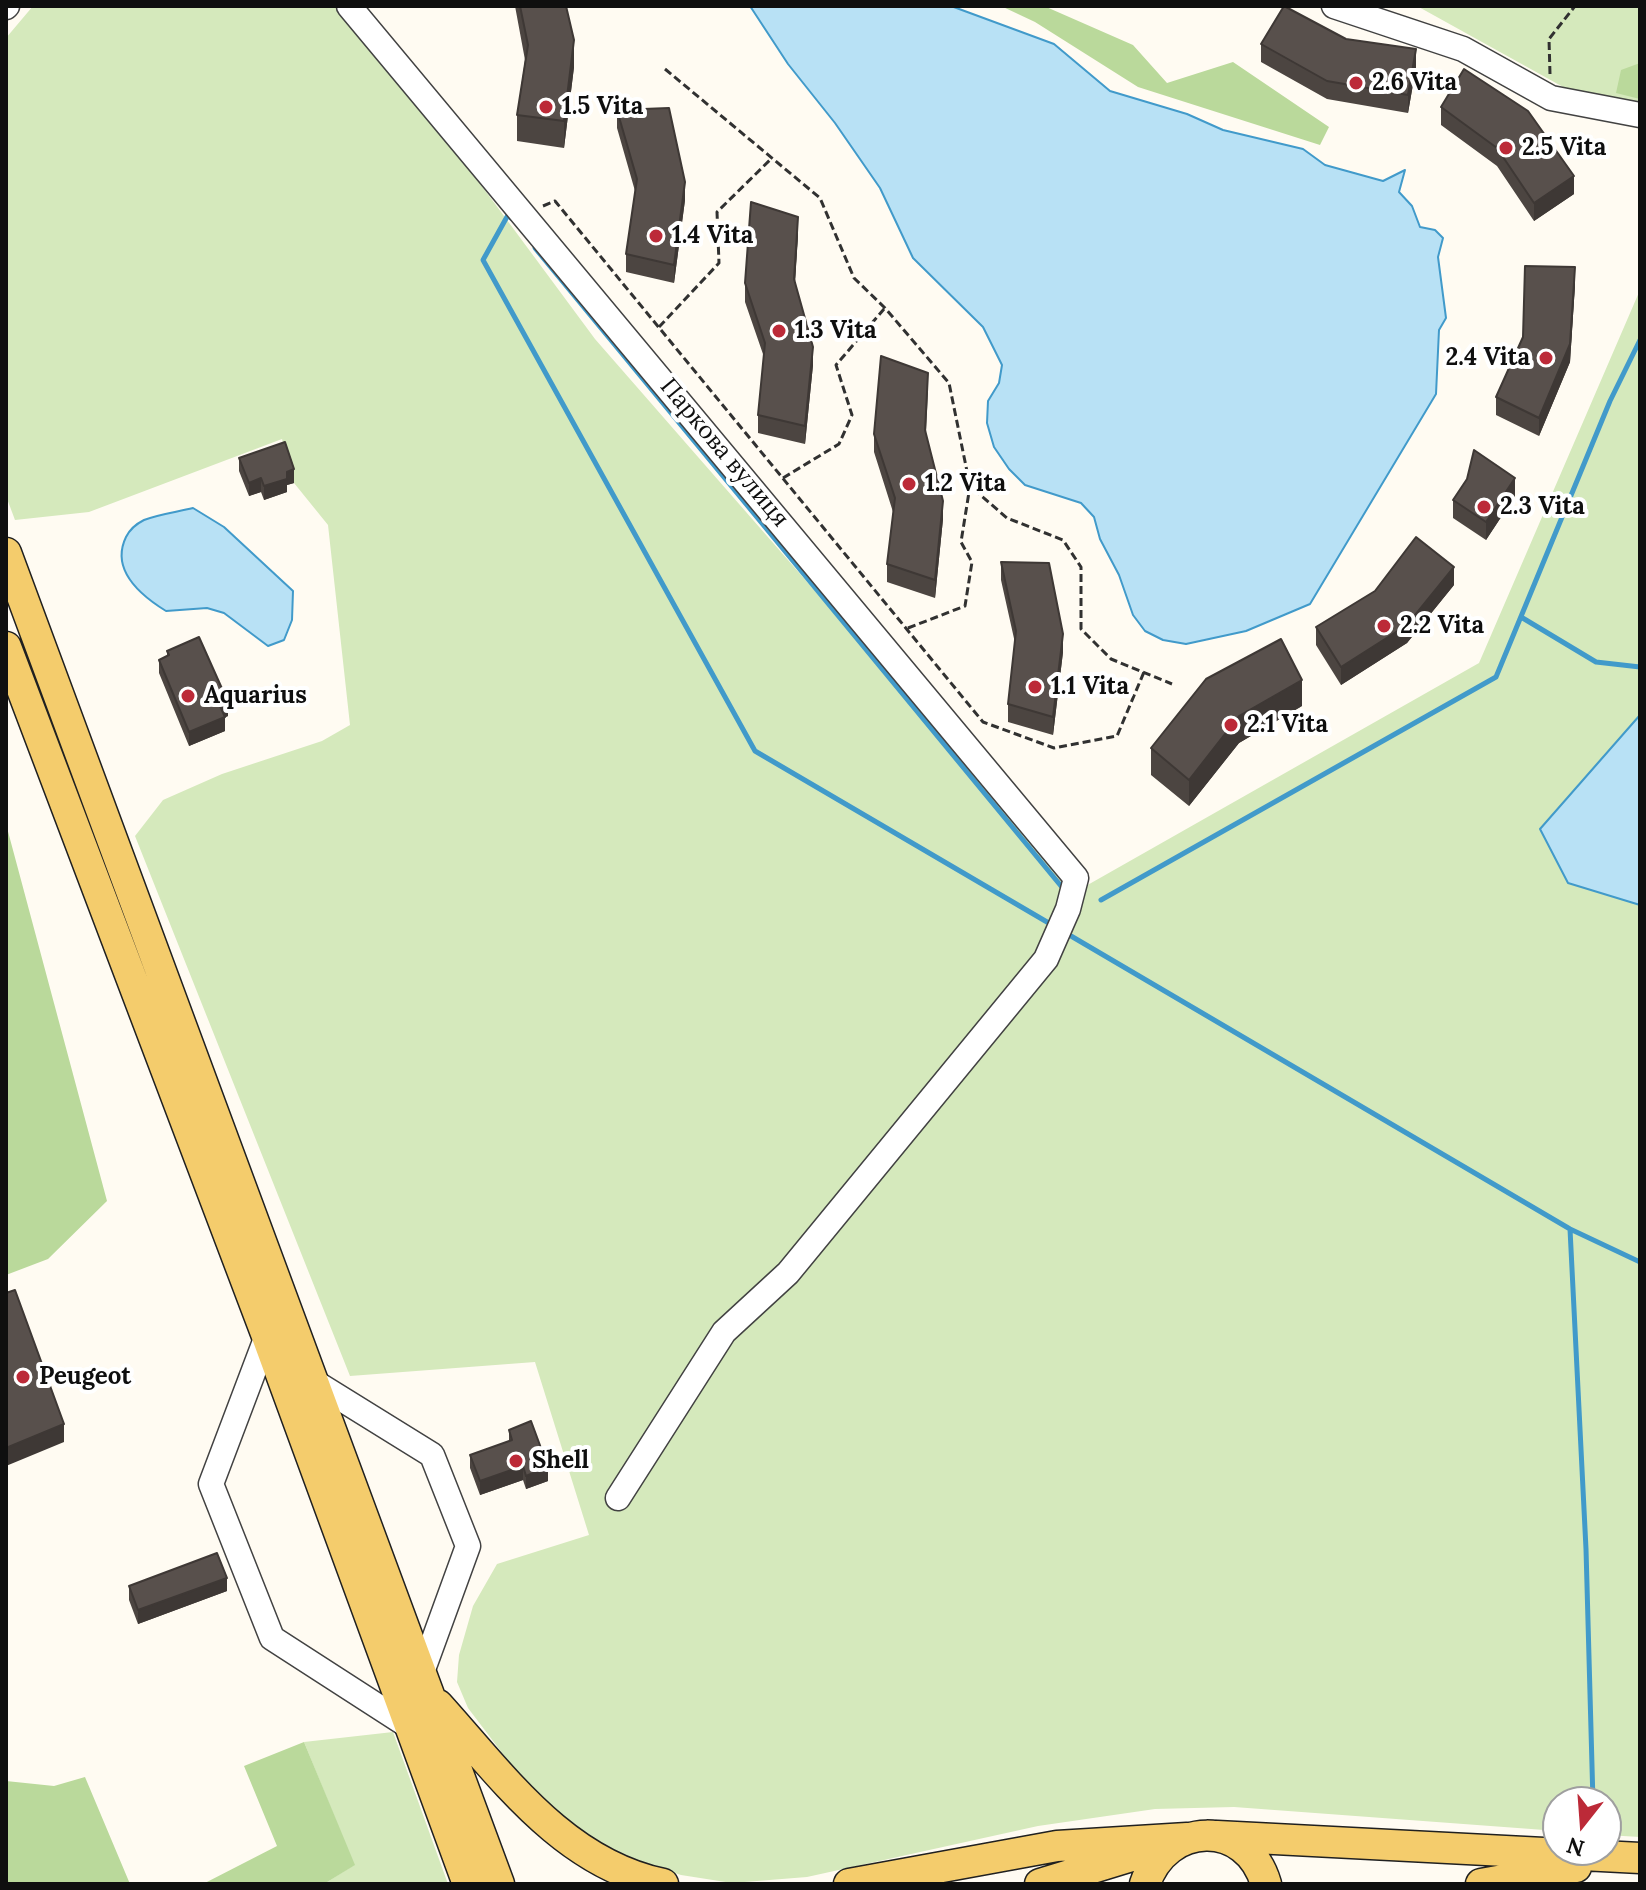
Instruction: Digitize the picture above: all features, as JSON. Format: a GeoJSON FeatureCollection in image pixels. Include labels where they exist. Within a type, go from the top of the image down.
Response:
{"type":"FeatureCollection","features":[{"type":"Feature","properties":{"kind":"main road"},"geometry":{"type":"LineString","coordinates":[[6,553],[499,1884]]}},
{"type":"Feature","properties":{"kind":"main road"},"geometry":{"type":"LineString","coordinates":[[6,647],[267,1336],[468,1884]]}},
{"type":"Feature","properties":{"kind":"main road"},"geometry":{"type":"LineString","coordinates":[[424,1684],[526,1803],[578,1850],[630,1877],[663,1884]]}},
{"type":"Feature","properties":{"kind":"main road"},"geometry":{"type":"LineString","coordinates":[[1217,1836],[1244,1849],[1255,1860],[1266,1884]]}},
{"type":"Feature","properties":{"kind":"main road"},"geometry":{"type":"LineString","coordinates":[[849,1884],[1057,1846],[1179,1842],[1217,1836],[1632,1858]]}},
{"type":"Feature","properties":{"kind":"main road"},"geometry":{"type":"LineString","coordinates":[[1040,1884],[1179,1842]]}},
{"type":"Feature","properties":{"kind":"main road"},"geometry":{"type":"LineString","coordinates":[[1145,1884],[1159,1856],[1179,1842]]}},
{"type":"Feature","properties":{"kind":"main road"},"geometry":{"type":"LineString","coordinates":[[1481,1884],[1632,1858]]}},
{"type":"Feature","properties":{"kind":"lane","name":"Паркова вулиця"},"geometry":{"type":"LineString","coordinates":[[349,6],[1067,863],[1076,878],[1068,909],[1046,959],[788,1273],[724,1332],[618,1498]]}},
{"type":"Feature","properties":{"kind":"lane"},"geometry":{"type":"LineString","coordinates":[[1334,6],[1463,49],[1551,98],[1640,115]]}},
{"type":"Feature","properties":{"kind":"lane"},"geometry":{"type":"LineString","coordinates":[[267,1336],[211,1484],[272,1638],[413,1729]]}},
{"type":"Feature","properties":{"kind":"lane"},"geometry":{"type":"LineString","coordinates":[[311,1380],[432,1455],[468,1546],[424,1684]]}},
{"type":"Feature","properties":{"kind":"path"},"geometry":{"type":"LineString","coordinates":[[1551,98],[1549,39],[1575,6]]}},
{"type":"Feature","properties":{"kind":"path"},"geometry":{"type":"LineString","coordinates":[[665,69],[820,198],[854,278],[885,308],[949,383],[970,486],[961,542],[972,562],[965,606],[907,628]]}},
{"type":"Feature","properties":{"kind":"path"},"geometry":{"type":"LineString","coordinates":[[659,327],[719,263],[717,212],[772,158]]}},
{"type":"Feature","properties":{"kind":"path"},"geometry":{"type":"LineString","coordinates":[[523,214],[555,201],[983,722],[1054,748],[1117,736],[1144,672]]}},
{"type":"Feature","properties":{"kind":"path"},"geometry":{"type":"LineString","coordinates":[[783,478],[839,444],[852,415],[836,365],[885,308]]}},
{"type":"Feature","properties":{"kind":"path"},"geometry":{"type":"LineString","coordinates":[[970,486],[1007,518],[1063,540],[1081,567],[1081,629],[1111,659],[1172,684]]}},
{"type":"Feature","properties":{"kind":"green space"},"geometry":{"type":"Polygon","coordinates":[[[33,6],[343,6],[376,43],[595,339],[1077,891],[1479,663],[1640,290],[1640,1837],[1622,1836],[1622,1786],[1542,1786],[1542,1830],[1234,1807],[1155,1809],[1038,1826],[807,1877],[732,1883],[681,1875],[625,1857],[580,1834],[534,1795],[468,1708],[457,1682],[459,1655],[473,1606],[497,1564],[589,1535],[535,1362],[350,1376],[135,836],[163,800],[222,774],[322,741],[350,725],[328,525],[294,483],[282,439],[89,512],[15,520],[6,496],[6,38],[33,6]]]}},
{"type":"Feature","properties":{"kind":"green space"},"geometry":{"type":"Polygon","coordinates":[[[1001,6],[1044,6],[1133,45],[1167,83],[1233,62],[1329,127],[1320,145],[1138,87],[1035,22],[1001,6]]]}},
{"type":"Feature","properties":{"kind":"green space"},"geometry":{"type":"Polygon","coordinates":[[[1417,6],[1640,6],[1640,108],[1574,93],[1417,6]]]}},
{"type":"Feature","properties":{"kind":"green space"},"geometry":{"type":"Polygon","coordinates":[[[1640,63],[1640,99],[1616,93],[1621,70],[1640,63]]]}},
{"type":"Feature","properties":{"kind":"green space"},"geometry":{"type":"Polygon","coordinates":[[[6,824],[107,1201],[48,1259],[6,1275],[6,824]]]}},
{"type":"Feature","properties":{"kind":"green space"},"geometry":{"type":"Polygon","coordinates":[[[393,1732],[448,1884],[324,1884],[354,1865],[304,1742],[393,1732]]]}},
{"type":"Feature","properties":{"kind":"green space"},"geometry":{"type":"Polygon","coordinates":[[[304,1742],[355,1865],[324,1884],[203,1884],[277,1846],[244,1766],[304,1742]]]}},
{"type":"Feature","properties":{"kind":"green space"},"geometry":{"type":"Polygon","coordinates":[[[85,1777],[130,1884],[6,1884],[6,1781],[54,1786],[85,1777]]]}},
{"type":"Feature","properties":{"kind":"water"},"geometry":{"type":"Polygon","coordinates":[[[750,6],[951,6],[1054,44],[1110,91],[1187,114],[1223,130],[1303,149],[1325,165],[1383,181],[1405,170],[1399,192],[1412,206],[1420,227],[1435,230],[1443,238],[1438,257],[1446,318],[1439,330],[1436,394],[1310,604],[1246,631],[1186,644],[1163,640],[1145,631],[1133,615],[1119,575],[1100,539],[1094,517],[1081,503],[1025,485],[994,447],[987,423],[988,401],[999,383],[1002,365],[983,327],[913,258],[880,188],[835,123],[788,64],[750,6]]]}},
{"type":"Feature","properties":{"kind":"water"},"geometry":{"type":"Polygon","coordinates":[[[193,508],[224,527],[293,591],[292,620],[284,640],[268,646],[224,613],[207,608],[166,611],[130,580],[122,560],[122,549],[131,529],[150,518],[193,508]]]}},
{"type":"Feature","properties":{"kind":"water"},"geometry":{"type":"Polygon","coordinates":[[[1640,715],[1640,905],[1568,883],[1540,829],[1640,715]]]}},
{"type":"Feature","properties":{"kind":"building","name":"1.5 Vita"},"geometry":{"type":"Polygon","coordinates":[[[520,6],[566,6],[574,40],[564,121],[517,115],[528,45],[520,6]]]}},
{"type":"Feature","properties":{"kind":"building","name":"2.6 Vita"},"geometry":{"type":"Polygon","coordinates":[[[1284,6],[1346,39],[1416,49],[1408,95],[1327,81],[1261,44],[1284,6]]]}},
{"type":"Feature","properties":{"kind":"building","name":"2.5 Vita"},"geometry":{"type":"Polygon","coordinates":[[[1464,69],[1528,111],[1574,176],[1534,203],[1497,148],[1441,107],[1464,69]]]}},
{"type":"Feature","properties":{"kind":"building","name":"1.4 Vita"},"geometry":{"type":"Polygon","coordinates":[[[669,108],[685,182],[674,265],[626,254],[637,179],[617,110],[669,108]]]}},
{"type":"Feature","properties":{"kind":"building","name":"1.3 Vita"},"geometry":{"type":"Polygon","coordinates":[[[751,202],[798,217],[794,279],[813,347],[805,426],[758,415],[765,343],[745,283],[751,202]]]}},
{"type":"Feature","properties":{"kind":"building","name":"2.4 Vita"},"geometry":{"type":"Polygon","coordinates":[[[1525,266],[1575,267],[1570,344],[1539,418],[1496,397],[1523,337],[1525,266]]]}},
{"type":"Feature","properties":{"kind":"building","name":"1.2 Vita"},"geometry":{"type":"Polygon","coordinates":[[[881,356],[928,373],[925,430],[943,501],[935,580],[887,564],[895,498],[874,434],[881,356]]]}},
{"type":"Feature","properties":{"kind":"building"},"geometry":{"type":"Polygon","coordinates":[[[285,442],[294,469],[287,472],[287,479],[264,486],[261,478],[249,483],[239,458],[285,442]]]}},
{"type":"Feature","properties":{"kind":"building"},"geometry":{"type":"Polygon","coordinates":[[[1474,450],[1515,478],[1486,522],[1453,500],[1467,479],[1474,450]]]}},
{"type":"Feature","properties":{"kind":"building","name":"2.2 Vita"},"geometry":{"type":"Polygon","coordinates":[[[1416,537],[1454,567],[1407,625],[1341,667],[1316,627],[1375,591],[1416,537]]]}},
{"type":"Feature","properties":{"kind":"building","name":"1.1 Vita"},"geometry":{"type":"Polygon","coordinates":[[[1001,562],[1049,563],[1063,634],[1053,717],[1008,704],[1016,631],[1001,562]]]}},
{"type":"Feature","properties":{"kind":"building"},"geometry":{"type":"Polygon","coordinates":[[[199,637],[228,702],[220,706],[225,717],[189,732],[159,660],[169,655],[167,651],[199,637]]]}},
{"type":"Feature","properties":{"kind":"building"},"geometry":{"type":"Polygon","coordinates":[[[1281,639],[1302,680],[1239,716],[1189,780],[1151,748],[1206,679],[1281,639]]]}},
{"type":"Feature","properties":{"kind":"building","name":"Peugeot"},"geometry":{"type":"Polygon","coordinates":[[[15,1290],[64,1424],[6,1448],[6,1293],[15,1290]]]}},
{"type":"Feature","properties":{"kind":"building"},"geometry":{"type":"Polygon","coordinates":[[[531,1421],[548,1467],[526,1476],[523,1466],[480,1481],[470,1455],[512,1440],[509,1430],[531,1421]]]}},
{"type":"Feature","properties":{"kind":"building"},"geometry":{"type":"Polygon","coordinates":[[[217,1553],[227,1578],[138,1610],[129,1586],[217,1553]]]}},
{"type":"Feature","properties":{"kind":"waterway"},"geometry":{"type":"LineString","coordinates":[[511,218],[508,215],[483,260],[755,751],[1047,922]]}},
{"type":"Feature","properties":{"kind":"waterway"},"geometry":{"type":"LineString","coordinates":[[535,248],[1061,886]]}},
{"type":"Feature","properties":{"kind":"waterway"},"geometry":{"type":"LineString","coordinates":[[1101,900],[1496,677],[1610,401],[1640,340]]}},
{"type":"Feature","properties":{"kind":"waterway"},"geometry":{"type":"LineString","coordinates":[[1521,617],[1596,662],[1640,667]]}},
{"type":"Feature","properties":{"kind":"waterway"},"geometry":{"type":"LineString","coordinates":[[1071,936],[1570,1229],[1640,1262]]}},
{"type":"Feature","properties":{"kind":"waterway"},"geometry":{"type":"LineString","coordinates":[[1570,1229],[1586,1549],[1593,1786]]}},
{"type":"Feature","properties":{"kind":"place","name":"2.6 Vita"},"geometry":{"type":"Point","coordinates":[1356,83]}},
{"type":"Feature","properties":{"kind":"place","name":"1.5 Vita"},"geometry":{"type":"Point","coordinates":[546,107]}},
{"type":"Feature","properties":{"kind":"place","name":"2.5 Vita"},"geometry":{"type":"Point","coordinates":[1506,148]}},
{"type":"Feature","properties":{"kind":"place","name":"1.4 Vita"},"geometry":{"type":"Point","coordinates":[656,236]}},
{"type":"Feature","properties":{"kind":"place","name":"1.3 Vita"},"geometry":{"type":"Point","coordinates":[779,331]}},
{"type":"Feature","properties":{"kind":"place","name":"2.4 Vita"},"geometry":{"type":"Point","coordinates":[1546,358]}},
{"type":"Feature","properties":{"kind":"place","name":"1.2 Vita"},"geometry":{"type":"Point","coordinates":[909,484]}},
{"type":"Feature","properties":{"kind":"place","name":"2.3 Vita"},"geometry":{"type":"Point","coordinates":[1484,507]}},
{"type":"Feature","properties":{"kind":"place","name":"2.2 Vita"},"geometry":{"type":"Point","coordinates":[1384,626]}},
{"type":"Feature","properties":{"kind":"place","name":"1.1 Vita"},"geometry":{"type":"Point","coordinates":[1035,687]}},
{"type":"Feature","properties":{"kind":"place","name":"Aquarius"},"geometry":{"type":"Point","coordinates":[188,696]}},
{"type":"Feature","properties":{"kind":"place","name":"2.1 Vita"},"geometry":{"type":"Point","coordinates":[1231,725]}},
{"type":"Feature","properties":{"kind":"place","name":"Peugeot"},"geometry":{"type":"Point","coordinates":[23,1377]}},
{"type":"Feature","properties":{"kind":"place","name":"Shell"},"geometry":{"type":"Point","coordinates":[516,1461]}}]}
